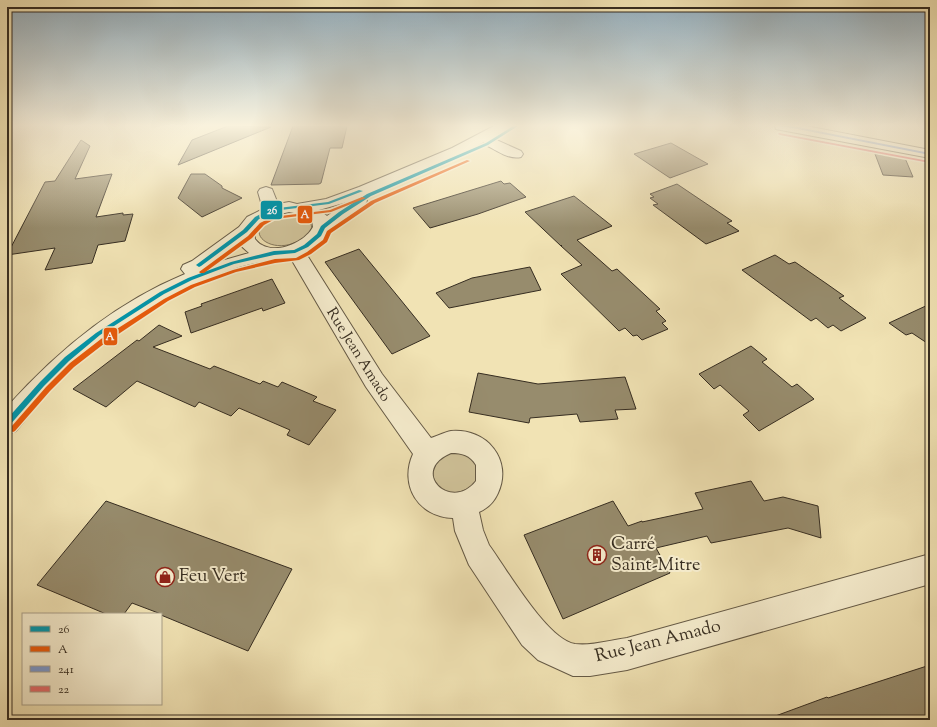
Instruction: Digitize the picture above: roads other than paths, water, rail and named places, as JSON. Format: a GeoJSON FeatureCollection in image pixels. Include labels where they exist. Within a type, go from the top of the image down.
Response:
{"type":"FeatureCollection","features":[{"type":"Feature","properties":{"kind":"street"},"geometry":{"type":"LineString","coordinates":[[300,208],[329,203],[365,190],[436,160]]}},
{"type":"Feature","properties":{"kind":"street"},"geometry":{"type":"LineString","coordinates":[[7,424],[42,384],[67,359],[98,334],[134,310],[190,279],[232,263],[306,246],[319,235],[323,227],[341,213],[369,195],[449,160]]}},
{"type":"Feature","properties":{"kind":"street"},"geometry":{"type":"LineString","coordinates":[[266,192],[272,210]]}},
{"type":"Feature","properties":{"kind":"street"},"geometry":{"type":"LineString","coordinates":[[7,403],[26,382],[52,359],[115,311],[143,293],[199,265],[245,231],[257,218],[272,210],[289,207],[300,208],[313,212],[321,219],[323,227]]}},
{"type":"Feature","properties":{"kind":"street"},"geometry":{"type":"LineString","coordinates":[[245,231],[246,242],[257,250],[285,252]]}},
{"type":"Feature","properties":{"kind":"street","name":"Rue Jean Amado"},"geometry":{"type":"LineString","coordinates":[[285,252],[381,394],[406,428],[428,453]]}},
{"type":"Feature","properties":{"kind":"street"},"geometry":{"type":"LineString","coordinates":[[450,442],[462,442],[473,446],[482,452],[488,460],[491,471],[490,482],[485,492],[478,499],[464,506],[445,504],[436,501],[428,495],[422,486],[420,478],[421,468],[428,453],[439,446],[450,442]]}},
{"type":"Feature","properties":{"kind":"street","name":"Rue Jean Amado"},"geometry":{"type":"LineString","coordinates":[[464,506],[469,531],[479,555],[533,634],[550,649],[573,660],[590,660],[626,654],[930,569]]}},
{"type":"Feature","properties":{"kind":"place","name":"Carré Saint-Mitre"},"geometry":{"type":"Point","coordinates":[597,555]}},
{"type":"Feature","properties":{"kind":"place","name":"Feu Vert"},"geometry":{"type":"Point","coordinates":[165,577]}}]}
